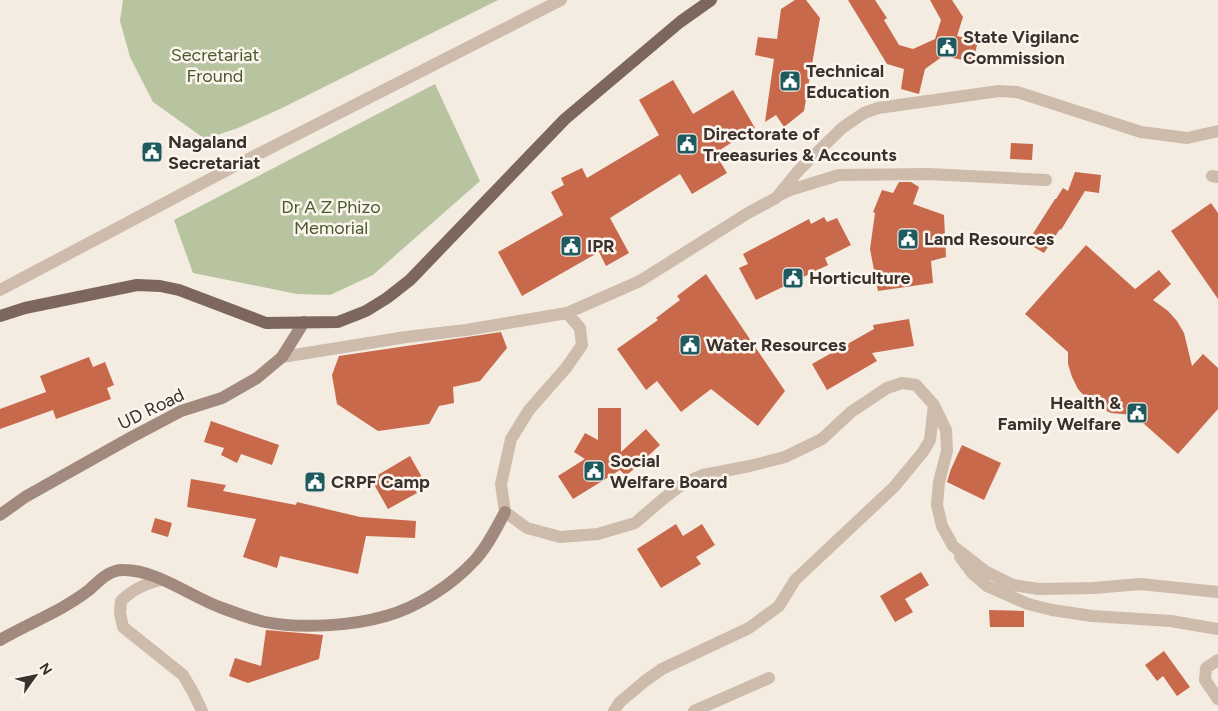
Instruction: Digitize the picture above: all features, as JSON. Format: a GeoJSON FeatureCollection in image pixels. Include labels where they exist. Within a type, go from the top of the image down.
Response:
{"type":"FeatureCollection","features":[{"type":"Feature","properties":{"kind":"main road"},"geometry":{"type":"LineString","coordinates":[[0,316],[25,308],[138,285],[160,286],[179,290],[266,323],[338,322],[366,311],[410,280],[564,119],[680,22],[711,0]]}},
{"type":"Feature","properties":{"kind":"main road","name":"UD Road"},"geometry":{"type":"LineString","coordinates":[[0,515],[25,497],[130,438],[181,411],[222,398],[257,378],[282,357],[304,322]]}},
{"type":"Feature","properties":{"kind":"main road"},"geometry":{"type":"LineString","coordinates":[[0,640],[75,600],[114,571],[124,569],[161,580],[220,607],[265,622],[305,626],[344,623],[386,616],[420,602],[451,582],[475,560],[492,536],[504,512]]}},
{"type":"Feature","properties":{"kind":"street"},"geometry":{"type":"LineString","coordinates":[[0,290],[231,168],[561,0]]}},
{"type":"Feature","properties":{"kind":"street"},"geometry":{"type":"LineString","coordinates":[[776,198],[799,170],[842,128],[864,113],[878,108],[999,91],[1018,92],[1141,132],[1187,138],[1218,132]]}},
{"type":"Feature","properties":{"kind":"street"},"geometry":{"type":"LineString","coordinates":[[282,357],[406,337],[466,330],[567,312],[640,281],[748,213],[790,190],[839,175],[928,174],[1046,180]]}},
{"type":"Feature","properties":{"kind":"street"},"geometry":{"type":"LineString","coordinates":[[567,312],[580,328],[582,345],[566,368],[529,410],[511,439],[501,484],[504,512],[528,528],[560,537],[598,534],[635,523],[684,483],[703,475],[785,457],[822,439],[850,412],[887,388],[902,383],[916,385],[934,405],[946,430],[947,450],[939,482],[936,505],[942,526],[972,573],[987,586],[1028,604],[1052,610],[1092,616],[1171,620],[1218,629]]}},
{"type":"Feature","properties":{"kind":"street"},"geometry":{"type":"LineString","coordinates":[[614,711],[620,702],[645,680],[662,669],[749,628],[779,606],[795,580],[894,487],[923,452],[930,440],[934,405]]}},
{"type":"Feature","properties":{"kind":"street"},"geometry":{"type":"LineString","coordinates":[[953,546],[986,571],[1013,585],[1039,589],[1094,588],[1140,584],[1218,592]]}},
{"type":"Feature","properties":{"kind":"street"},"geometry":{"type":"LineString","coordinates":[[161,580],[142,585],[121,600],[120,613],[123,627],[183,675],[194,692],[202,711]]}},
{"type":"Feature","properties":{"kind":"street"},"geometry":{"type":"LineString","coordinates":[[1218,660],[1206,668],[1206,680],[1218,699]]}},
{"type":"Feature","properties":{"kind":"street"},"geometry":{"type":"LineString","coordinates":[[694,711],[769,678]]}},
{"type":"Feature","properties":{"kind":"green space","name":"Secretariat Fround"},"geometry":{"type":"Polygon","coordinates":[[[123,0],[498,0],[280,109],[238,128],[205,139],[153,102],[130,57],[120,21],[123,0]]]}},
{"type":"Feature","properties":{"kind":"green space","name":"Dr A Z Phizo Memorial"},"geometry":{"type":"Polygon","coordinates":[[[435,84],[480,181],[373,275],[330,295],[297,294],[193,273],[174,220],[435,84]]]}},
{"type":"Feature","properties":{"kind":"building","name":"Technical Education"},"geometry":{"type":"Polygon","coordinates":[[[795,0],[806,0],[820,18],[804,111],[784,127],[776,115],[765,122],[774,59],[755,55],[758,37],[777,39],[781,9],[795,0]]]}},
{"type":"Feature","properties":{"kind":"building","name":"State Vigilanc Commission"},"geometry":{"type":"Polygon","coordinates":[[[848,0],[875,0],[887,18],[884,20],[899,45],[913,49],[935,39],[941,20],[930,0],[952,0],[963,17],[957,36],[978,41],[973,62],[943,56],[925,69],[919,94],[901,89],[904,69],[887,64],[848,0]]]}},
{"type":"Feature","properties":{"kind":"building"},"geometry":{"type":"Polygon","coordinates":[[[673,80],[693,114],[733,90],[755,128],[715,153],[727,173],[692,194],[680,174],[610,218],[629,253],[606,266],[599,252],[522,296],[498,252],[563,215],[551,192],[564,185],[561,178],[582,168],[587,178],[659,135],[639,100],[673,80]]]}},
{"type":"Feature","properties":{"kind":"building"},"geometry":{"type":"Polygon","coordinates":[[[1011,143],[1033,144],[1032,160],[1010,159],[1011,143]]]}},
{"type":"Feature","properties":{"kind":"building"},"geometry":{"type":"Polygon","coordinates":[[[1075,172],[1101,175],[1099,193],[1085,191],[1044,253],[1027,243],[1063,188],[1068,191],[1075,172]]]}},
{"type":"Feature","properties":{"kind":"building","name":"Land Resources"},"geometry":{"type":"Polygon","coordinates":[[[899,182],[911,182],[919,187],[913,204],[944,215],[946,257],[931,261],[933,283],[878,291],[870,249],[875,213],[873,212],[882,190],[893,193],[899,182]]]}},
{"type":"Feature","properties":{"kind":"building"},"geometry":{"type":"Polygon","coordinates":[[[1211,203],[1218,213],[1218,299],[1171,231],[1211,203]]]}},
{"type":"Feature","properties":{"kind":"building"},"geometry":{"type":"Polygon","coordinates":[[[824,217],[827,222],[837,218],[851,245],[825,258],[828,265],[756,300],[739,268],[748,264],[743,254],[809,219],[811,224],[824,217]]]}},
{"type":"Feature","properties":{"kind":"building"},"geometry":{"type":"Polygon","coordinates":[[[1086,245],[1135,289],[1159,270],[1171,284],[1153,300],[1168,311],[1177,321],[1184,333],[1192,366],[1203,354],[1218,368],[1218,409],[1178,454],[1134,415],[1111,413],[1087,399],[1078,389],[1072,377],[1068,364],[1068,352],[1025,314],[1086,245]]]}},
{"type":"Feature","properties":{"kind":"building","name":"Water Resources"},"geometry":{"type":"Polygon","coordinates":[[[706,274],[785,391],[758,426],[711,389],[681,412],[657,381],[646,390],[617,349],[658,320],[656,318],[680,300],[677,296],[706,274]]]}},
{"type":"Feature","properties":{"kind":"building"},"geometry":{"type":"Polygon","coordinates":[[[909,319],[914,346],[872,353],[877,361],[827,390],[812,364],[874,329],[873,325],[909,319]]]}},
{"type":"Feature","properties":{"kind":"building"},"geometry":{"type":"Polygon","coordinates":[[[501,332],[507,348],[480,381],[453,387],[454,403],[439,406],[429,424],[378,431],[337,404],[332,375],[339,356],[501,332]]]}},
{"type":"Feature","properties":{"kind":"building"},"geometry":{"type":"Polygon","coordinates":[[[89,357],[93,367],[105,362],[114,385],[107,388],[111,399],[56,419],[53,410],[0,429],[0,409],[46,392],[40,376],[89,357]]]}},
{"type":"Feature","properties":{"kind":"building"},"geometry":{"type":"Polygon","coordinates":[[[598,408],[621,408],[621,452],[646,429],[660,445],[626,476],[620,470],[573,499],[558,476],[585,459],[574,452],[585,433],[598,440],[598,408]]]}},
{"type":"Feature","properties":{"kind":"building"},"geometry":{"type":"Polygon","coordinates":[[[211,421],[279,445],[272,465],[241,454],[237,463],[221,455],[224,448],[204,442],[211,421]]]}},
{"type":"Feature","properties":{"kind":"building"},"geometry":{"type":"Polygon","coordinates":[[[962,445],[1001,463],[984,500],[947,482],[962,445]]]}},
{"type":"Feature","properties":{"kind":"building"},"geometry":{"type":"Polygon","coordinates":[[[410,456],[423,479],[412,485],[417,493],[388,509],[371,479],[410,456]]]}},
{"type":"Feature","properties":{"kind":"building"},"geometry":{"type":"Polygon","coordinates":[[[191,479],[226,485],[223,491],[296,505],[297,502],[360,517],[416,521],[415,538],[366,536],[358,574],[280,556],[277,568],[243,557],[256,519],[187,507],[191,479]]]}},
{"type":"Feature","properties":{"kind":"building"},"geometry":{"type":"Polygon","coordinates":[[[155,518],[172,523],[168,537],[151,532],[155,518]]]}},
{"type":"Feature","properties":{"kind":"building"},"geometry":{"type":"Polygon","coordinates":[[[676,524],[683,536],[702,524],[715,545],[696,557],[701,564],[661,588],[637,549],[676,524]]]}},
{"type":"Feature","properties":{"kind":"building"},"geometry":{"type":"Polygon","coordinates":[[[921,572],[929,585],[905,599],[913,612],[895,622],[880,596],[921,572]]]}},
{"type":"Feature","properties":{"kind":"building"},"geometry":{"type":"Polygon","coordinates":[[[989,610],[1024,611],[1024,627],[990,627],[989,610]]]}},
{"type":"Feature","properties":{"kind":"building"},"geometry":{"type":"Polygon","coordinates":[[[266,630],[323,635],[319,659],[248,683],[229,676],[235,658],[261,666],[266,630]]]}},
{"type":"Feature","properties":{"kind":"building"},"geometry":{"type":"Polygon","coordinates":[[[1164,651],[1190,687],[1177,696],[1163,676],[1157,681],[1145,665],[1164,651]]]}},
{"type":"Feature","properties":{"kind":"place","name":"State Vigilanc Commission"},"geometry":{"type":"Point","coordinates":[947,47]}},
{"type":"Feature","properties":{"kind":"place","name":"Technical Education"},"geometry":{"type":"Point","coordinates":[790,81]}},
{"type":"Feature","properties":{"kind":"place","name":"Directorate of Treeasuries & Accounts"},"geometry":{"type":"Point","coordinates":[687,144]}},
{"type":"Feature","properties":{"kind":"place","name":"Nagaland Secretariat"},"geometry":{"type":"Point","coordinates":[152,152]}},
{"type":"Feature","properties":{"kind":"place","name":"Land Resources"},"geometry":{"type":"Point","coordinates":[908,239]}},
{"type":"Feature","properties":{"kind":"place","name":"IPR"},"geometry":{"type":"Point","coordinates":[571,246]}},
{"type":"Feature","properties":{"kind":"place","name":"Horticulture"},"geometry":{"type":"Point","coordinates":[793,278]}},
{"type":"Feature","properties":{"kind":"place","name":"Water Resources"},"geometry":{"type":"Point","coordinates":[690,345]}},
{"type":"Feature","properties":{"kind":"place","name":"Health & Family Welfare"},"geometry":{"type":"Point","coordinates":[1137,413]}},
{"type":"Feature","properties":{"kind":"place","name":"Social Welfare Board"},"geometry":{"type":"Point","coordinates":[594,471]}},
{"type":"Feature","properties":{"kind":"place","name":"CRPF Camp"},"geometry":{"type":"Point","coordinates":[315,482]}}]}
